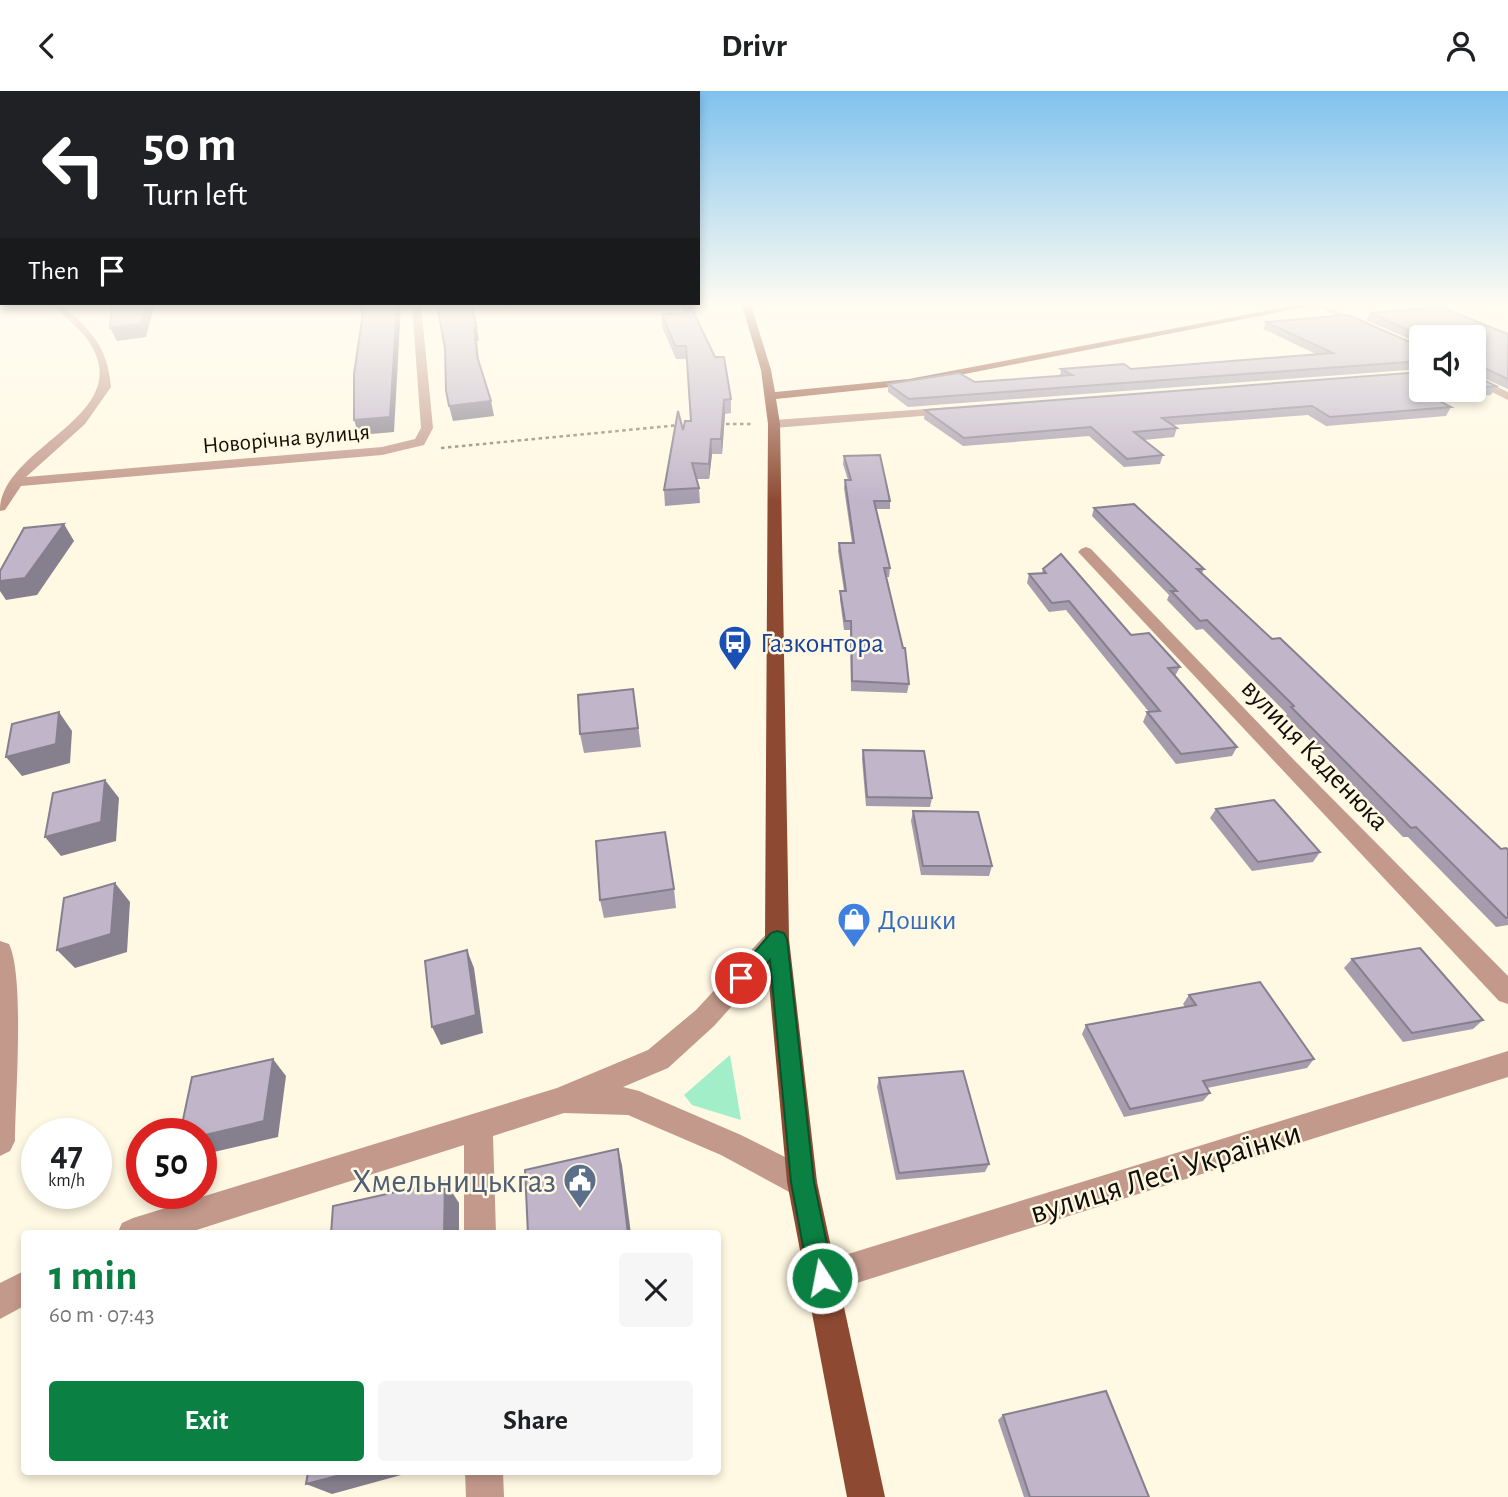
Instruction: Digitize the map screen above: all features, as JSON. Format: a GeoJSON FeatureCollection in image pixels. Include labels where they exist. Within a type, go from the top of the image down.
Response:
{"type":"FeatureCollection","features":[{"type":"Feature","properties":{"kind":"main road"},"geometry":{"type":"LineString","coordinates":[[766,371],[775,431],[777,939],[802,1182],[866,1497]]}},
{"type":"Feature","properties":{"kind":"main road"},"geometry":{"type":"LineString","coordinates":[[770,396],[909,383],[971,371]]}},
{"type":"Feature","properties":{"kind":"street"},"geometry":{"type":"LineString","coordinates":[[0,507],[22,473],[81,421],[105,387],[104,371]]}},
{"type":"Feature","properties":{"kind":"street"},"geometry":{"type":"LineString","coordinates":[[420,442],[427,428],[422,371]]}},
{"type":"Feature","properties":{"kind":"street"},"geometry":{"type":"LineString","coordinates":[[1486,385],[1508,397]]}},
{"type":"Feature","properties":{"kind":"street"},"geometry":{"type":"LineString","coordinates":[[775,431],[973,410]]}},
{"type":"Feature","properties":{"kind":"street","name":"Новорічна вулиця"},"geometry":{"type":"LineString","coordinates":[[16,482],[382,451],[420,442]]}},
{"type":"Feature","properties":{"kind":"street","name":"вулиця Каденюка"},"geometry":{"type":"LineString","coordinates":[[1086,552],[1508,993]]}},
{"type":"Feature","properties":{"kind":"street"},"geometry":{"type":"LineString","coordinates":[[146,1230],[558,1101],[658,1059],[705,1018],[777,939]]}},
{"type":"Feature","properties":{"kind":"street"},"geometry":{"type":"LineString","coordinates":[[0,950],[4,999],[0,1141]]}},
{"type":"Feature","properties":{"kind":"street","name":"вулиця Лесі Українки"},"geometry":{"type":"LineString","coordinates":[[822,1278],[1508,1064]]}},
{"type":"Feature","properties":{"kind":"street"},"geometry":{"type":"LineString","coordinates":[[558,1101],[629,1101],[731,1145],[802,1182]]}},
{"type":"Feature","properties":{"kind":"street"},"geometry":{"type":"LineString","coordinates":[[478,1126],[480,1230]]}},
{"type":"Feature","properties":{"kind":"street"},"geometry":{"type":"LineString","coordinates":[[0,1303],[21,1289]]}},
{"type":"Feature","properties":{"kind":"street"},"geometry":{"type":"LineString","coordinates":[[484,1475],[485,1497]]}},
{"type":"Feature","properties":{"kind":"path"},"geometry":{"type":"LineString","coordinates":[[420,442],[428,447],[446,448],[693,424]]}},
{"type":"Feature","properties":{"kind":"path"},"geometry":{"type":"LineString","coordinates":[[707,424],[775,431]]}},
{"type":"Feature","properties":{"kind":"green space"},"geometry":{"type":"Polygon","coordinates":[[[730,1055],[741,1120],[692,1105],[684,1095],[730,1055]]]}},
{"type":"Feature","properties":{"kind":"building"},"geometry":{"type":"Polygon","coordinates":[[[354,371],[393,371],[390,417],[354,420],[354,371]]]}},
{"type":"Feature","properties":{"kind":"building"},"geometry":{"type":"Polygon","coordinates":[[[446,371],[482,371],[491,401],[449,406],[446,371]]]}},
{"type":"Feature","properties":{"kind":"building"},"geometry":{"type":"Polygon","coordinates":[[[688,371],[726,371],[731,399],[724,400],[721,439],[711,439],[709,464],[692,463],[699,488],[664,490],[678,411],[683,430],[685,421],[691,421],[688,371]]]}},
{"type":"Feature","properties":{"kind":"building"},"geometry":{"type":"Polygon","coordinates":[[[1064,371],[1291,371],[909,399],[888,384],[959,373],[975,382],[1072,375],[1064,371]]]}},
{"type":"Feature","properties":{"kind":"building"},"geometry":{"type":"Polygon","coordinates":[[[1490,371],[1508,371],[1508,379],[1490,371]]]}},
{"type":"Feature","properties":{"kind":"building"},"geometry":{"type":"Polygon","coordinates":[[[1409,373],[1409,402],[1441,402],[1451,407],[1330,417],[1312,406],[1162,418],[1177,428],[1134,432],[1163,455],[1127,459],[1091,427],[964,438],[925,410],[1409,373]]]}},
{"type":"Feature","properties":{"kind":"building"},"geometry":{"type":"Polygon","coordinates":[[[880,455],[890,501],[874,501],[890,568],[884,568],[905,648],[909,684],[852,681],[851,621],[845,621],[840,591],[846,591],[839,543],[854,543],[845,480],[851,480],[844,456],[880,455]]]}},
{"type":"Feature","properties":{"kind":"building"},"geometry":{"type":"Polygon","coordinates":[[[1134,504],[1204,569],[1197,569],[1272,639],[1280,638],[1501,849],[1508,850],[1508,917],[1506,918],[1416,827],[1411,828],[1207,620],[1200,621],[1171,591],[1177,591],[1094,508],[1134,504]]]}},
{"type":"Feature","properties":{"kind":"building"},"geometry":{"type":"Polygon","coordinates":[[[64,524],[25,578],[0,581],[0,571],[24,528],[64,524]]]}},
{"type":"Feature","properties":{"kind":"building"},"geometry":{"type":"Polygon","coordinates":[[[1061,554],[1131,635],[1149,633],[1180,667],[1168,668],[1237,747],[1181,754],[1147,712],[1160,711],[1069,601],[1052,603],[1029,574],[1046,573],[1043,569],[1061,554]]]}},
{"type":"Feature","properties":{"kind":"building"},"geometry":{"type":"Polygon","coordinates":[[[633,689],[638,728],[580,734],[578,695],[633,689]]]}},
{"type":"Feature","properties":{"kind":"building"},"geometry":{"type":"Polygon","coordinates":[[[59,712],[56,744],[6,757],[12,724],[59,712]]]}},
{"type":"Feature","properties":{"kind":"building"},"geometry":{"type":"Polygon","coordinates":[[[863,750],[924,751],[932,798],[867,797],[863,750]]]}},
{"type":"Feature","properties":{"kind":"building"},"geometry":{"type":"Polygon","coordinates":[[[105,780],[101,822],[45,837],[53,793],[105,780]]]}},
{"type":"Feature","properties":{"kind":"building"},"geometry":{"type":"Polygon","coordinates":[[[1274,800],[1320,852],[1258,862],[1216,809],[1274,800]]]}},
{"type":"Feature","properties":{"kind":"building"},"geometry":{"type":"Polygon","coordinates":[[[913,811],[978,812],[992,866],[923,866],[913,811]]]}},
{"type":"Feature","properties":{"kind":"building"},"geometry":{"type":"Polygon","coordinates":[[[665,832],[674,889],[600,900],[596,841],[665,832]]]}},
{"type":"Feature","properties":{"kind":"building"},"geometry":{"type":"Polygon","coordinates":[[[115,883],[111,934],[57,950],[64,898],[115,883]]]}},
{"type":"Feature","properties":{"kind":"building"},"geometry":{"type":"Polygon","coordinates":[[[1420,948],[1483,1020],[1412,1033],[1352,959],[1420,948]]]}},
{"type":"Feature","properties":{"kind":"building"},"geometry":{"type":"Polygon","coordinates":[[[467,950],[476,1015],[432,1027],[425,961],[467,950]]]}},
{"type":"Feature","properties":{"kind":"building"},"geometry":{"type":"Polygon","coordinates":[[[1260,982],[1314,1059],[1203,1081],[1210,1093],[1130,1109],[1086,1025],[1196,1005],[1189,995],[1260,982]]]}},
{"type":"Feature","properties":{"kind":"building"},"geometry":{"type":"Polygon","coordinates":[[[273,1059],[264,1121],[217,1132],[217,1118],[183,1118],[192,1077],[273,1059]]]}},
{"type":"Feature","properties":{"kind":"building"},"geometry":{"type":"Polygon","coordinates":[[[963,1071],[989,1164],[899,1173],[879,1078],[963,1071]]]}},
{"type":"Feature","properties":{"kind":"building","name":"Хмельницькгаз"},"geometry":{"type":"Polygon","coordinates":[[[618,1149],[628,1230],[528,1230],[525,1170],[618,1149]]]}},
{"type":"Feature","properties":{"kind":"building"},"geometry":{"type":"Polygon","coordinates":[[[445,1181],[444,1230],[331,1230],[333,1206],[445,1181]]]}},
{"type":"Feature","properties":{"kind":"building"},"geometry":{"type":"Polygon","coordinates":[[[1106,1391],[1149,1497],[1030,1497],[1003,1415],[1106,1391]]]}},
{"type":"Feature","properties":{"kind":"building"},"geometry":{"type":"Polygon","coordinates":[[[308,1475],[340,1475],[306,1484],[308,1475]]]}},
{"type":"Feature","properties":{"kind":"place","name":"Газконтора"},"geometry":{"type":"Point","coordinates":[735,672]}},
{"type":"Feature","properties":{"kind":"place","name":"Дошки"},"geometry":{"type":"Point","coordinates":[854,949]}},
{"type":"Feature","properties":{"kind":"place","name":"Хмельницькгаз"},"geometry":{"type":"Point","coordinates":[580,1210]}},
{"type":"Feature","properties":{"kind":"route"},"geometry":{"type":"LineString","coordinates":[[741,978],[777,939],[802,1182],[822,1278]]}}]}
